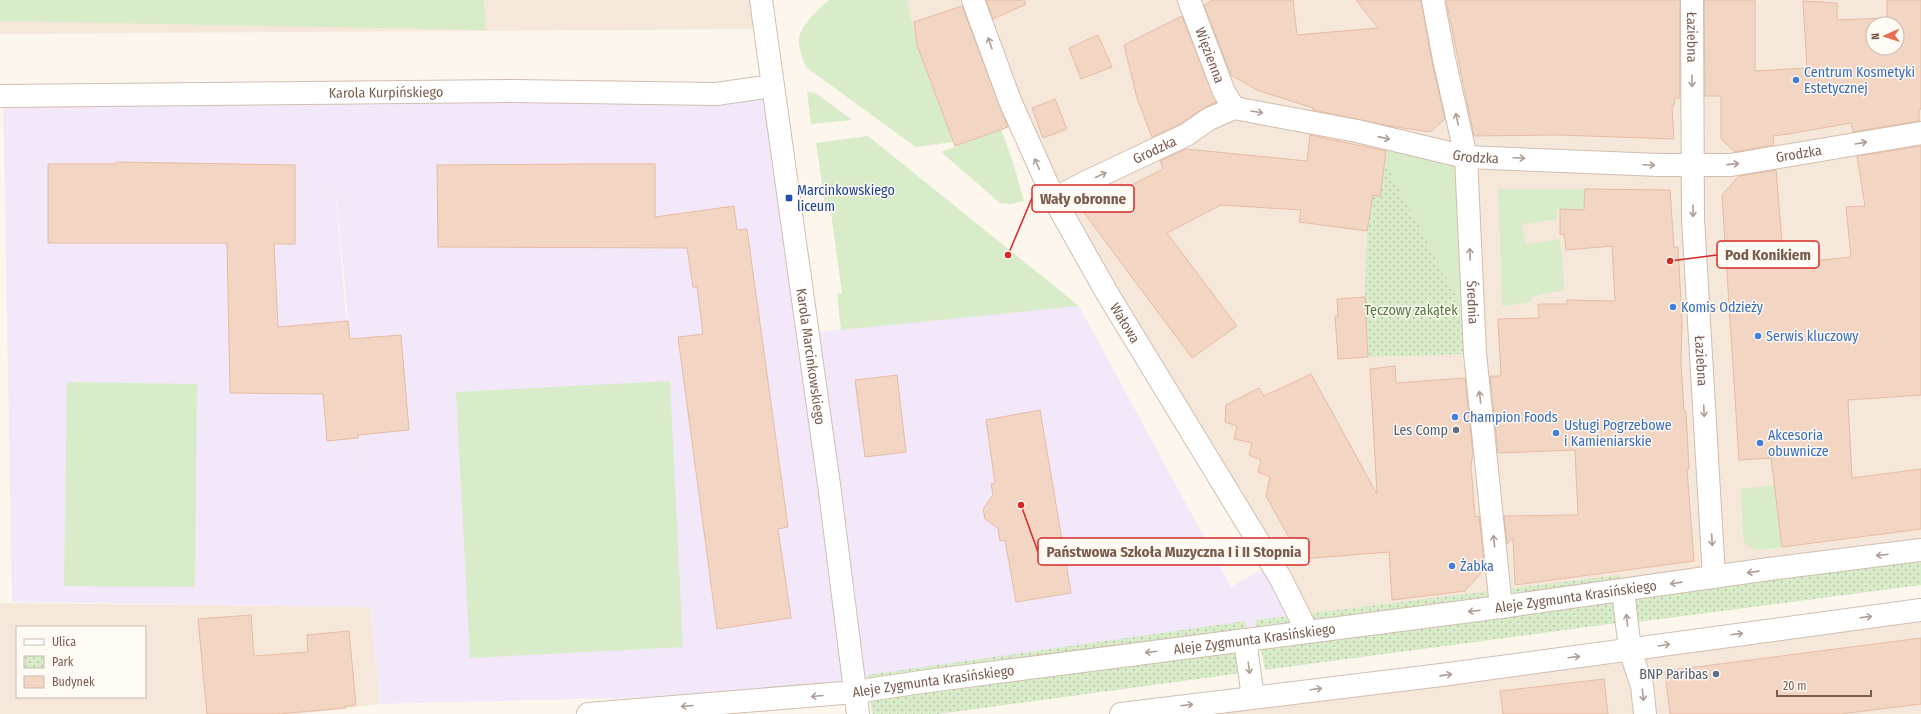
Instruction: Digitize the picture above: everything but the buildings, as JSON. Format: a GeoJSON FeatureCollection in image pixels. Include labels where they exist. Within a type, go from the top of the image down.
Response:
{"type":"FeatureCollection","features":[{"type":"Feature","properties":{"kind":"street","name":"Karola Marcinkowskiego"},"geometry":{"type":"LineString","coordinates":[[761,0],[830,492],[858,714]]}},
{"type":"Feature","properties":{"kind":"street","name":"Wałowa"},"geometry":{"type":"LineString","coordinates":[[973,0],[1010,101],[1054,199],[1107,293],[1281,579],[1307,631]]}},
{"type":"Feature","properties":{"kind":"street","name":"Więzienna"},"geometry":{"type":"LineString","coordinates":[[1190,0],[1224,92],[1234,108]]}},
{"type":"Feature","properties":{"kind":"street","name":"Średnia"},"geometry":{"type":"LineString","coordinates":[[1433,0],[1444,59],[1466,157],[1475,353],[1501,607]]}},
{"type":"Feature","properties":{"kind":"street","name":"Łaziebna"},"geometry":{"type":"LineString","coordinates":[[1692,0],[1694,165],[1693,219],[1714,577]]}},
{"type":"Feature","properties":{"kind":"street","name":"Karola Kurpińskiego"},"geometry":{"type":"LineString","coordinates":[[0,96],[506,92],[716,94],[772,86]]}},
{"type":"Feature","properties":{"kind":"street","name":"Grodzka"},"geometry":{"type":"LineString","coordinates":[[1054,199],[1084,183],[1186,135],[1209,119],[1234,108],[1357,131],[1466,157],[1660,165],[1731,165],[1921,133]]}},
{"type":"Feature","properties":{"kind":"street","name":"Aleje Zygmunta Krasińskiego"},"geometry":{"type":"LineString","coordinates":[[588,714],[855,692],[920,682],[1501,607],[1921,550]]}},
{"type":"Feature","properties":{"kind":"street"},"geometry":{"type":"LineString","coordinates":[[1623,590],[1630,650],[1642,686],[1645,714]]}},
{"type":"Feature","properties":{"kind":"street"},"geometry":{"type":"LineString","coordinates":[[1121,714],[1441,675],[1921,610]]}},
{"type":"Feature","properties":{"kind":"street"},"geometry":{"type":"LineString","coordinates":[[1245,640],[1253,697]]}},
{"type":"Feature","properties":{"kind":"shaded area"},"geometry":{"type":"Polygon","coordinates":[[[0,0],[761,0],[764,29],[0,34],[0,0]]]}},
{"type":"Feature","properties":{"kind":"shaded area"},"geometry":{"type":"Polygon","coordinates":[[[907,0],[1921,0],[1921,551],[1307,631],[1010,126],[955,146],[917,44],[907,0]]]}},
{"type":"Feature","properties":{"kind":"shaded area"},"geometry":{"type":"Polygon","coordinates":[[[772,86],[807,333],[1079,306],[1231,587],[1264,568],[1307,631],[855,692],[380,704],[370,607],[12,602],[3,96],[772,86]],[[334,176],[360,480],[346,296],[334,176]]]}},
{"type":"Feature","properties":{"kind":"shaded area"},"geometry":{"type":"Polygon","coordinates":[[[0,603],[370,607],[380,704],[301,714],[0,714],[0,603]]]}},
{"type":"Feature","properties":{"kind":"shaded area"},"geometry":{"type":"Polygon","coordinates":[[[1921,610],[1921,714],[1134,714],[1921,610]]]}},
{"type":"Feature","properties":{"kind":"green space"},"geometry":{"type":"Polygon","coordinates":[[[0,0],[484,0],[486,30],[0,21],[0,0]]]}},
{"type":"Feature","properties":{"kind":"green space"},"geometry":{"type":"Polygon","coordinates":[[[829,0],[907,0],[917,44],[953,142],[916,147],[807,68],[800,50],[800,34],[811,17],[829,0]]]}},
{"type":"Feature","properties":{"kind":"green space"},"geometry":{"type":"Polygon","coordinates":[[[807,91],[817,94],[852,120],[811,124],[807,91]]]}},
{"type":"Feature","properties":{"kind":"green space"},"geometry":{"type":"Polygon","coordinates":[[[1001,129],[1013,162],[1024,201],[1011,204],[1000,203],[941,152],[1001,129]]]}},
{"type":"Feature","properties":{"kind":"green space"},"geometry":{"type":"Polygon","coordinates":[[[868,136],[1079,306],[841,330],[837,294],[842,293],[830,205],[825,205],[816,143],[868,136]]]}},
{"type":"Feature","properties":{"kind":"green space"},"geometry":{"type":"Polygon","coordinates":[[[1389,139],[1466,157],[1473,329],[1368,357],[1365,297],[1367,231],[1380,197],[1389,139]]]}},
{"type":"Feature","properties":{"kind":"green space","name":"Tęczowy zakątek"},"geometry":{"type":"Polygon","coordinates":[[[1384,161],[1465,313],[1467,354],[1368,357],[1365,297],[1369,195],[1380,197],[1384,161]]]}},
{"type":"Feature","properties":{"kind":"green space"},"geometry":{"type":"Polygon","coordinates":[[[1498,189],[1585,189],[1584,210],[1557,209],[1557,219],[1521,225],[1526,244],[1560,239],[1565,290],[1532,297],[1530,302],[1502,306],[1498,189]]]}},
{"type":"Feature","properties":{"kind":"green space"},"geometry":{"type":"Polygon","coordinates":[[[670,381],[683,647],[470,658],[456,392],[670,381]]]}},
{"type":"Feature","properties":{"kind":"green space"},"geometry":{"type":"Polygon","coordinates":[[[67,382],[197,384],[195,587],[64,586],[67,382]]]}},
{"type":"Feature","properties":{"kind":"green space"},"geometry":{"type":"Polygon","coordinates":[[[1775,485],[1782,547],[1759,550],[1753,549],[1745,543],[1743,537],[1741,489],[1775,485]]]}},
{"type":"Feature","properties":{"kind":"green space"},"geometry":{"type":"Polygon","coordinates":[[[1921,540],[1921,585],[1630,623],[1624,578],[1921,540]]]}},
{"type":"Feature","properties":{"kind":"green space"},"geometry":{"type":"Polygon","coordinates":[[[1620,575],[1625,622],[1265,670],[1255,620],[1620,575]]]}},
{"type":"Feature","properties":{"kind":"green space"},"geometry":{"type":"Polygon","coordinates":[[[1245,621],[1257,671],[938,714],[872,714],[867,675],[1245,621]]]}},
{"type":"Feature","properties":{"kind":"place","name":"Centrum Kosmetyki Estetycznej"},"geometry":{"type":"Point","coordinates":[1796,80]}},
{"type":"Feature","properties":{"kind":"place","name":"Marcinkowskiego liceum"},"geometry":{"type":"Point","coordinates":[789,198]}},
{"type":"Feature","properties":{"kind":"place","name":"Wały obronne"},"geometry":{"type":"Point","coordinates":[1008,255]}},
{"type":"Feature","properties":{"kind":"place","name":"Pod Konikiem"},"geometry":{"type":"Point","coordinates":[1670,261]}},
{"type":"Feature","properties":{"kind":"place","name":"Komis Odzieży"},"geometry":{"type":"Point","coordinates":[1673,307]}},
{"type":"Feature","properties":{"kind":"place","name":"Serwis kluczowy"},"geometry":{"type":"Point","coordinates":[1758,336]}},
{"type":"Feature","properties":{"kind":"place","name":"Champion Foods"},"geometry":{"type":"Point","coordinates":[1455,417]}},
{"type":"Feature","properties":{"kind":"place","name":"Les Comp"},"geometry":{"type":"Point","coordinates":[1456,430]}},
{"type":"Feature","properties":{"kind":"place","name":"Usługi Pogrzebowe i Kamieniarskie"},"geometry":{"type":"Point","coordinates":[1556,433]}},
{"type":"Feature","properties":{"kind":"place","name":"Akcesoria obuwnicze"},"geometry":{"type":"Point","coordinates":[1760,443]}},
{"type":"Feature","properties":{"kind":"place","name":"Państwowa Szkoła Muzyczna I i II Stopnia"},"geometry":{"type":"Point","coordinates":[1021,505]}},
{"type":"Feature","properties":{"kind":"place","name":"Żabka"},"geometry":{"type":"Point","coordinates":[1452,566]}},
{"type":"Feature","properties":{"kind":"place","name":"BNP Paribas"},"geometry":{"type":"Point","coordinates":[1716,674]}}]}
